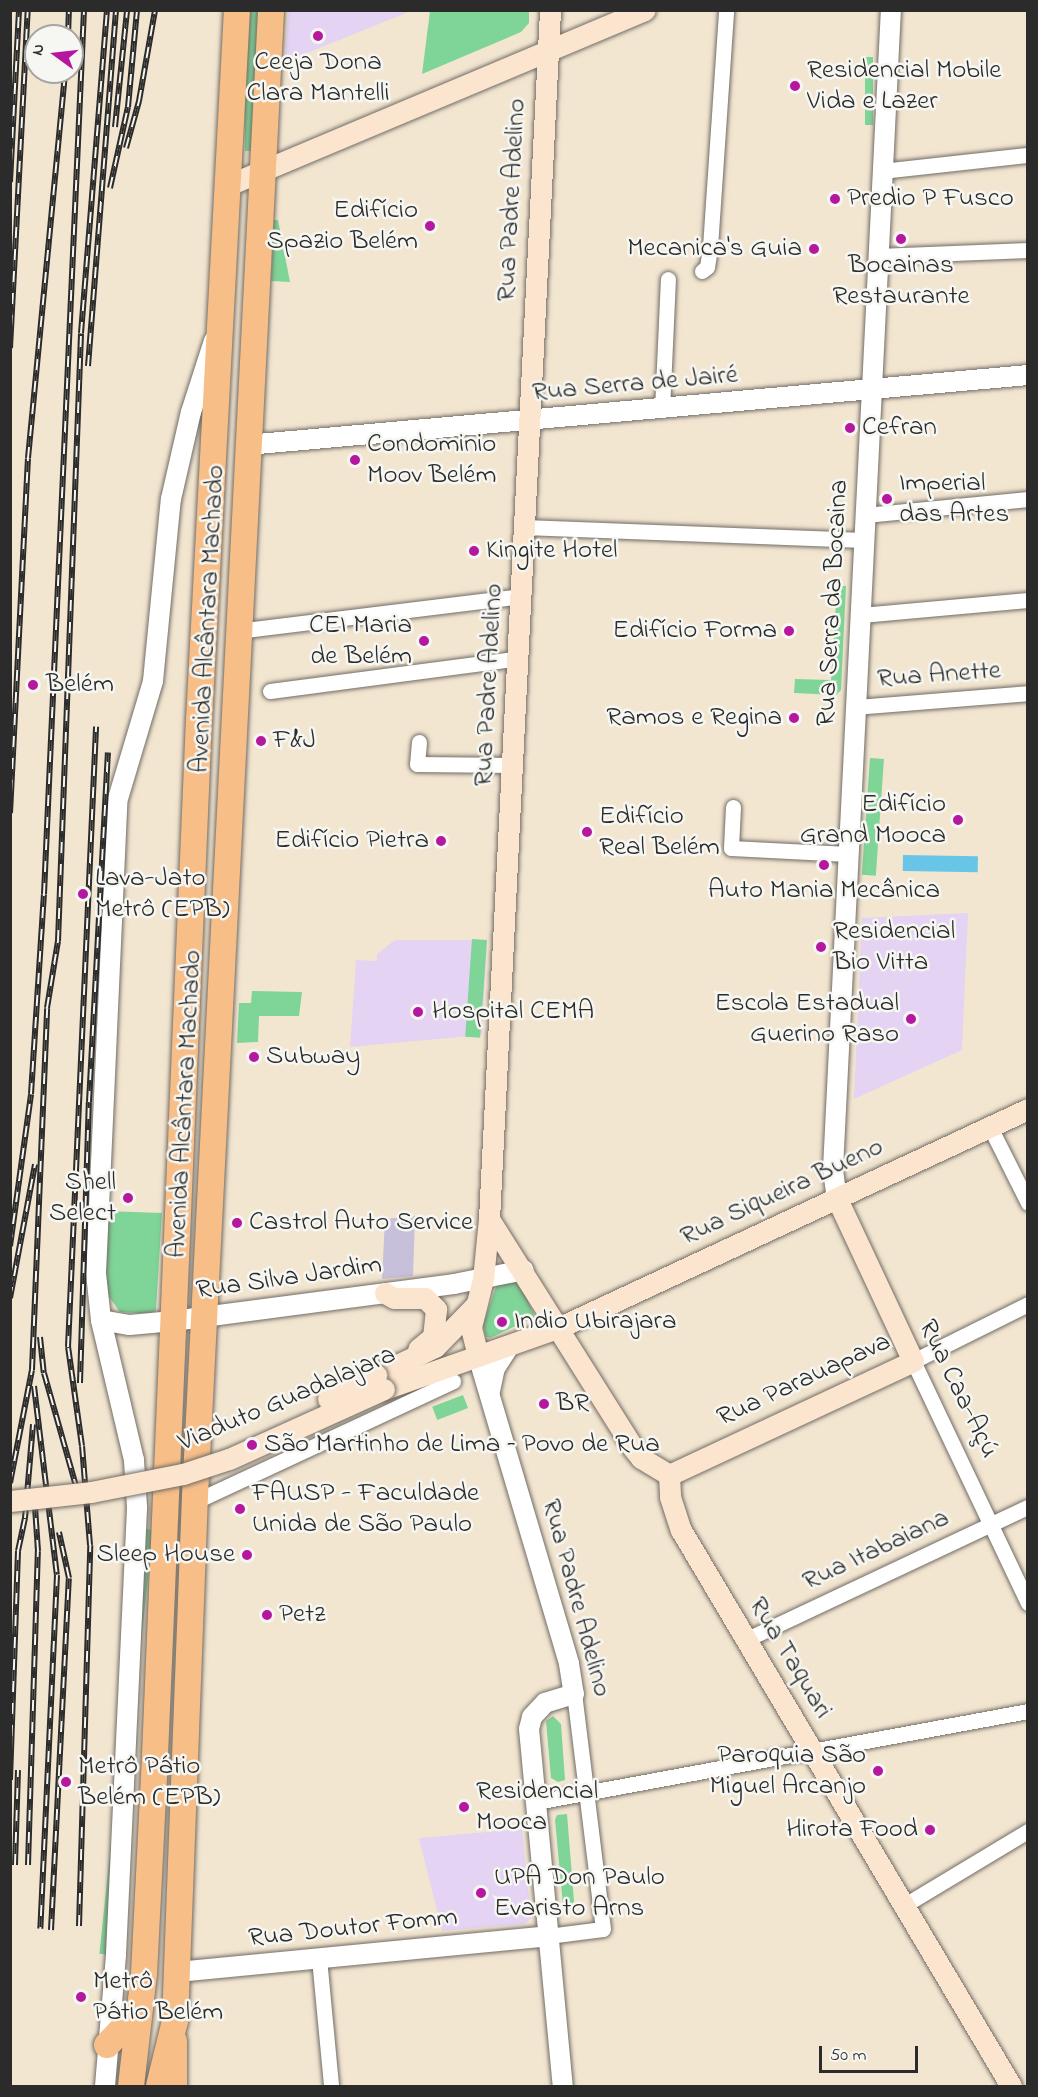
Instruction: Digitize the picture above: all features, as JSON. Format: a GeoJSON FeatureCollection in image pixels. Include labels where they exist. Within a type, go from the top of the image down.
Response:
{"type":"FeatureCollection","features":[{"type":"Feature","properties":{"kind":"highway","name":"Avenida Alcântara Machado"},"geometry":{"type":"LineString","coordinates":[[131,2086],[144,1974],[199,720],[237,10]]}},
{"type":"Feature","properties":{"kind":"highway","name":"Avenida Alcântara Machado"},"geometry":{"type":"LineString","coordinates":[[159,2086],[175,2022],[194,1502],[205,1316],[237,632],[271,10]]}},
{"type":"Feature","properties":{"kind":"highway"},"geometry":{"type":"LineString","coordinates":[[107,2045],[140,2011]]}},
{"type":"Feature","properties":{"kind":"main road","name":"Rua Padre Adelino"},"geometry":{"type":"LineString","coordinates":[[478,1356],[471,1334],[475,1305],[483,1279],[489,1219],[520,658],[529,420],[550,10]]}},
{"type":"Feature","properties":{"kind":"main road"},"geometry":{"type":"LineString","coordinates":[[226,186],[644,10]]}},
{"type":"Feature","properties":{"kind":"main road","name":"Rua Siqueira Bueno"},"geometry":{"type":"LineString","coordinates":[[507,1348],[560,1327],[1028,1108]]}},
{"type":"Feature","properties":{"kind":"main road","name":"Rua Caa-Açú"},"geometry":{"type":"LineString","coordinates":[[837,1199],[913,1361]]}},
{"type":"Feature","properties":{"kind":"main road"},"geometry":{"type":"LineString","coordinates":[[489,1219],[560,1327],[633,1448],[641,1458],[669,1475]]}},
{"type":"Feature","properties":{"kind":"main road"},"geometry":{"type":"LineString","coordinates":[[385,1293],[394,1298],[425,1299],[436,1310],[433,1337],[412,1358]]}},
{"type":"Feature","properties":{"kind":"main road","name":"Viaduto Guadalajara"},"geometry":{"type":"LineString","coordinates":[[10,1501],[91,1492],[183,1474],[229,1459],[380,1382],[412,1358],[435,1347],[475,1305]]}},
{"type":"Feature","properties":{"kind":"main road","name":"Viaduto Guadalajara"},"geometry":{"type":"LineString","coordinates":[[10,1487],[138,1473],[189,1460],[380,1382],[507,1348]]}},
{"type":"Feature","properties":{"kind":"main road","name":"Rua Parauapava"},"geometry":{"type":"LineString","coordinates":[[669,1475],[913,1361]]}},
{"type":"Feature","properties":{"kind":"main road","name":"Rua Taquari"},"geometry":{"type":"LineString","coordinates":[[669,1475],[670,1497],[681,1530],[1011,2086]]}},
{"type":"Feature","properties":{"kind":"main road","name":"Avenida Alcântara Machado"},"geometry":{"type":"LineString","coordinates":[[175,2022],[175,2086]]}},
{"type":"Feature","properties":{"kind":"street"},"geometry":{"type":"LineString","coordinates":[[702,271],[707,267],[710,248],[726,10]]}},
{"type":"Feature","properties":{"kind":"street","name":"Rua Serra da Bocaina"},"geometry":{"type":"LineString","coordinates":[[837,1199],[833,1169],[891,10]]}},
{"type":"Feature","properties":{"kind":"street"},"geometry":{"type":"LineString","coordinates":[[882,171],[1028,156]]}},
{"type":"Feature","properties":{"kind":"street"},"geometry":{"type":"LineString","coordinates":[[878,256],[1028,250]]}},
{"type":"Feature","properties":{"kind":"street"},"geometry":{"type":"LineString","coordinates":[[662,410],[669,279]]}},
{"type":"Feature","properties":{"kind":"street","name":"Avenida Alcântara Machado"},"geometry":{"type":"LineString","coordinates":[[105,2086],[116,1954],[137,1507],[134,1460],[102,1320],[96,1243],[117,802],[153,681],[168,521],[178,461],[222,316]]}},
{"type":"Feature","properties":{"kind":"street","name":"Rua Serra de Jairé"},"geometry":{"type":"LineString","coordinates":[[247,445],[662,410],[1028,375]]}},
{"type":"Feature","properties":{"kind":"street"},"geometry":{"type":"LineString","coordinates":[[865,515],[1028,499]]}},
{"type":"Feature","properties":{"kind":"street"},"geometry":{"type":"LineString","coordinates":[[525,527],[863,540]]}},
{"type":"Feature","properties":{"kind":"street"},"geometry":{"type":"LineString","coordinates":[[237,632],[522,596]]}},
{"type":"Feature","properties":{"kind":"street"},"geometry":{"type":"LineString","coordinates":[[860,615],[1028,600]]}},
{"type":"Feature","properties":{"kind":"street"},"geometry":{"type":"LineString","coordinates":[[270,691],[520,658]]}},
{"type":"Feature","properties":{"kind":"street","name":"Rua Anette"},"geometry":{"type":"LineString","coordinates":[[855,707],[1028,693]]}},
{"type":"Feature","properties":{"kind":"street"},"geometry":{"type":"LineString","coordinates":[[419,742],[417,764],[514,765]]}},
{"type":"Feature","properties":{"kind":"street"},"geometry":{"type":"LineString","coordinates":[[733,807],[731,848],[848,854]]}},
{"type":"Feature","properties":{"kind":"street"},"geometry":{"type":"LineString","coordinates":[[990,1127],[1028,1203]]}},
{"type":"Feature","properties":{"kind":"street","name":"Rua Silva Jardim"},"geometry":{"type":"LineString","coordinates":[[102,1320],[130,1325],[173,1321],[483,1279],[524,1270]]}},
{"type":"Feature","properties":{"kind":"street","name":"Rua Parauapava"},"geometry":{"type":"LineString","coordinates":[[913,1361],[1028,1304]]}},
{"type":"Feature","properties":{"kind":"street"},"geometry":{"type":"LineString","coordinates":[[490,1393],[495,1368],[507,1348]]}},
{"type":"Feature","properties":{"kind":"street","name":"Rua Padre Adelino"},"geometry":{"type":"LineString","coordinates":[[478,1356],[569,1664],[603,1929]]}},
{"type":"Feature","properties":{"kind":"street","name":"Rua Caa-Açú"},"geometry":{"type":"LineString","coordinates":[[913,1361],[1028,1604]]}},
{"type":"Feature","properties":{"kind":"street"},"geometry":{"type":"LineString","coordinates":[[194,1502],[453,1381]]}},
{"type":"Feature","properties":{"kind":"street","name":"Rua Itabaiana"},"geometry":{"type":"LineString","coordinates":[[747,1639],[1028,1507]]}},
{"type":"Feature","properties":{"kind":"street"},"geometry":{"type":"LineString","coordinates":[[563,2086],[529,1729],[532,1718],[545,1702],[574,1694]]}},
{"type":"Feature","properties":{"kind":"street"},"geometry":{"type":"LineString","coordinates":[[536,1802],[1028,1711]]}},
{"type":"Feature","properties":{"kind":"street"},"geometry":{"type":"LineString","coordinates":[[903,1906],[1028,1831]]}},
{"type":"Feature","properties":{"kind":"street","name":"Rua Doutor Fomm"},"geometry":{"type":"LineString","coordinates":[[144,1974],[603,1929]]}},
{"type":"Feature","properties":{"kind":"street"},"geometry":{"type":"LineString","coordinates":[[319,1958],[331,2086]]}},
{"type":"Feature","properties":{"kind":"shaded area","name":"Ceeja Dona Clara Mantelli"},"geometry":{"type":"Polygon","coordinates":[[[288,10],[411,11],[285,62],[288,10]]]}},
{"type":"Feature","properties":{"kind":"shaded area","name":"Escola Estadual Guerino Raso"},"geometry":{"type":"Polygon","coordinates":[[[968,913],[962,1050],[854,1099],[862,918],[968,913]]]}},
{"type":"Feature","properties":{"kind":"shaded area","name":"Hospital CEMA"},"geometry":{"type":"Polygon","coordinates":[[[395,940],[487,940],[482,1035],[350,1047],[356,960],[377,961],[377,954],[395,940]]]}},
{"type":"Feature","properties":{"kind":"shaded area"},"geometry":{"type":"Polygon","coordinates":[[[415,1216],[413,1276],[382,1279],[385,1219],[415,1216]]]}},
{"type":"Feature","properties":{"kind":"shaded area","name":"UPA Don Paulo Evaristo Arns"},"geometry":{"type":"Polygon","coordinates":[[[522,1829],[531,1918],[525,1924],[442,1931],[419,1838],[522,1829]]]}},
{"type":"Feature","properties":{"kind":"green space"},"geometry":{"type":"Polygon","coordinates":[[[245,11],[261,11],[261,151],[245,151],[245,11]]]}},
{"type":"Feature","properties":{"kind":"green space"},"geometry":{"type":"Polygon","coordinates":[[[430,11],[529,11],[529,23],[521,32],[422,74],[430,11]]]}},
{"type":"Feature","properties":{"kind":"green space"},"geometry":{"type":"Polygon","coordinates":[[[865,57],[873,57],[873,125],[865,125],[865,57]]]}},
{"type":"Feature","properties":{"kind":"green space"},"geometry":{"type":"Polygon","coordinates":[[[274,220],[278,220],[290,282],[271,281],[274,220]]]}},
{"type":"Feature","properties":{"kind":"green space"},"geometry":{"type":"Polygon","coordinates":[[[837,586],[846,586],[841,690],[836,695],[794,693],[795,679],[831,680],[837,586]]]}},
{"type":"Feature","properties":{"kind":"green space"},"geometry":{"type":"Polygon","coordinates":[[[870,758],[884,759],[876,876],[862,875],[870,758]]]}},
{"type":"Feature","properties":{"kind":"green space"},"geometry":{"type":"Polygon","coordinates":[[[472,939],[487,940],[480,1038],[465,1037],[472,939]]]}},
{"type":"Feature","properties":{"kind":"green space"},"geometry":{"type":"Polygon","coordinates":[[[252,991],[302,992],[299,1016],[259,1016],[258,1042],[237,1043],[239,1003],[251,1003],[252,991]]]}},
{"type":"Feature","properties":{"kind":"green space"},"geometry":{"type":"Polygon","coordinates":[[[106,1211],[162,1213],[156,1310],[151,1314],[120,1312],[105,1291],[106,1211]]]}},
{"type":"Feature","properties":{"kind":"green space"},"geometry":{"type":"Polygon","coordinates":[[[519,1281],[535,1317],[490,1338],[486,1337],[483,1325],[497,1284],[519,1281]]]}},
{"type":"Feature","properties":{"kind":"green space"},"geometry":{"type":"Polygon","coordinates":[[[463,1395],[468,1408],[437,1420],[432,1407],[463,1395]]]}},
{"type":"Feature","properties":{"kind":"green space"},"geometry":{"type":"Polygon","coordinates":[[[144,1529],[153,1530],[108,1955],[99,1954],[144,1529]]]}},
{"type":"Feature","properties":{"kind":"green space"},"geometry":{"type":"Polygon","coordinates":[[[553,1716],[561,1724],[565,1780],[558,1782],[551,1778],[546,1721],[553,1716]]]}},
{"type":"Feature","properties":{"kind":"green space"},"geometry":{"type":"Polygon","coordinates":[[[567,1814],[574,1901],[570,1910],[563,1905],[555,1820],[557,1815],[567,1814]]]}},
{"type":"Feature","properties":{"kind":"water"},"geometry":{"type":"Polygon","coordinates":[[[903,855],[978,856],[978,872],[903,871],[903,855]]]}},
{"type":"Feature","properties":{"kind":"railway"},"geometry":{"type":"LineString","coordinates":[[10,182],[19,10]]}},
{"type":"Feature","properties":{"kind":"railway"},"geometry":{"type":"LineString","coordinates":[[10,348],[28,10]]}},
{"type":"Feature","properties":{"kind":"railway"},"geometry":{"type":"LineString","coordinates":[[68,24],[69,10]]}},
{"type":"Feature","properties":{"kind":"railway"},"geometry":{"type":"LineString","coordinates":[[10,1246],[31,1094],[44,894],[84,10]]}},
{"type":"Feature","properties":{"kind":"railway"},"geometry":{"type":"LineString","coordinates":[[10,1483],[32,1370],[47,1008],[58,941],[81,333],[107,10]]}},
{"type":"Feature","properties":{"kind":"railway"},"geometry":{"type":"LineString","coordinates":[[88,366],[116,10]]}},
{"type":"Feature","properties":{"kind":"railway"},"geometry":{"type":"LineString","coordinates":[[115,127],[127,10]]}},
{"type":"Feature","properties":{"kind":"railway"},"geometry":{"type":"LineString","coordinates":[[110,188],[128,107],[137,10]]}},
{"type":"Feature","properties":{"kind":"railway"},"geometry":{"type":"LineString","coordinates":[[126,148],[139,101],[155,10]]}},
{"type":"Feature","properties":{"kind":"railway"},"geometry":{"type":"LineString","coordinates":[[10,813],[28,458],[64,84]]}},
{"type":"Feature","properties":{"kind":"railway"},"geometry":{"type":"LineString","coordinates":[[79,1926],[90,1545],[82,1446],[68,1347],[96,727]]}},
{"type":"Feature","properties":{"kind":"railway"},"geometry":{"type":"LineString","coordinates":[[80,1383],[89,1102],[108,753]]}},
{"type":"Feature","properties":{"kind":"railway"},"geometry":{"type":"LineString","coordinates":[[10,1298],[35,1164]]}},
{"type":"Feature","properties":{"kind":"railway"},"geometry":{"type":"LineString","coordinates":[[40,1337],[44,1373],[80,1500]]}},
{"type":"Feature","properties":{"kind":"railway"},"geometry":{"type":"LineString","coordinates":[[34,1386],[57,1575],[40,1929]]}},
{"type":"Feature","properties":{"kind":"railway"},"geometry":{"type":"LineString","coordinates":[[10,1780],[18,1551],[25,1518],[33,1424]]}},
{"type":"Feature","properties":{"kind":"railway"},"geometry":{"type":"LineString","coordinates":[[28,1865],[38,1551],[34,1493]]}},
{"type":"Feature","properties":{"kind":"railway"},"geometry":{"type":"LineString","coordinates":[[51,1930],[69,1578],[59,1532]]}},
{"type":"Feature","properties":{"kind":"railway"},"geometry":{"type":"LineString","coordinates":[[15,1865],[18,1770]]}},
{"type":"Feature","properties":{"kind":"place","name":"Ceeja Dona Clara Mantelli"},"geometry":{"type":"Point","coordinates":[318,36]}},
{"type":"Feature","properties":{"kind":"place","name":"Residencial Mobile Vida e Lazer"},"geometry":{"type":"Point","coordinates":[795,86]}},
{"type":"Feature","properties":{"kind":"place","name":"Predio P Fusco"},"geometry":{"type":"Point","coordinates":[835,199]}},
{"type":"Feature","properties":{"kind":"place","name":"Edifício Spazio Belém"},"geometry":{"type":"Point","coordinates":[430,226]}},
{"type":"Feature","properties":{"kind":"place","name":"Bocainas Restaurante"},"geometry":{"type":"Point","coordinates":[901,239]}},
{"type":"Feature","properties":{"kind":"place","name":"Mecanica's Guia"},"geometry":{"type":"Point","coordinates":[814,249]}},
{"type":"Feature","properties":{"kind":"place","name":"Cefran"},"geometry":{"type":"Point","coordinates":[850,428]}},
{"type":"Feature","properties":{"kind":"place","name":"Condominio Moov Belém"},"geometry":{"type":"Point","coordinates":[355,460]}},
{"type":"Feature","properties":{"kind":"place","name":"Imperial das Artes"},"geometry":{"type":"Point","coordinates":[887,499]}},
{"type":"Feature","properties":{"kind":"place","name":"Kingite Hotel"},"geometry":{"type":"Point","coordinates":[474,551]}},
{"type":"Feature","properties":{"kind":"place","name":"Edifício Forma"},"geometry":{"type":"Point","coordinates":[789,631]}},
{"type":"Feature","properties":{"kind":"place","name":"CEI Maria de Belém"},"geometry":{"type":"Point","coordinates":[424,641]}},
{"type":"Feature","properties":{"kind":"place","name":"Belém"},"geometry":{"type":"Point","coordinates":[33,685]}},
{"type":"Feature","properties":{"kind":"place","name":"Ramos e Regina"},"geometry":{"type":"Point","coordinates":[794,718]}},
{"type":"Feature","properties":{"kind":"place","name":"F&J"},"geometry":{"type":"Point","coordinates":[261,741]}},
{"type":"Feature","properties":{"kind":"place","name":"Edifício Grand Mooca"},"geometry":{"type":"Point","coordinates":[958,820]}},
{"type":"Feature","properties":{"kind":"place","name":"Edifício Real Belém"},"geometry":{"type":"Point","coordinates":[587,832]}},
{"type":"Feature","properties":{"kind":"place","name":"Edifício Pietra"},"geometry":{"type":"Point","coordinates":[441,841]}},
{"type":"Feature","properties":{"kind":"place","name":"Auto Mania Mecânica"},"geometry":{"type":"Point","coordinates":[824,865]}},
{"type":"Feature","properties":{"kind":"place","name":"Lava-Jato Metrô (EPB)"},"geometry":{"type":"Point","coordinates":[83,894]}},
{"type":"Feature","properties":{"kind":"place","name":"Residencial Bio Vitta"},"geometry":{"type":"Point","coordinates":[821,947]}},
{"type":"Feature","properties":{"kind":"place","name":"Hospital CEMA"},"geometry":{"type":"Point","coordinates":[418,1012]}},
{"type":"Feature","properties":{"kind":"place","name":"Escola Estadual Guerino Raso"},"geometry":{"type":"Point","coordinates":[911,1019]}},
{"type":"Feature","properties":{"kind":"place","name":"Subway"},"geometry":{"type":"Point","coordinates":[254,1057]}},
{"type":"Feature","properties":{"kind":"place","name":"Shell Select"},"geometry":{"type":"Point","coordinates":[128,1198]}},
{"type":"Feature","properties":{"kind":"place","name":"Castrol Auto Service"},"geometry":{"type":"Point","coordinates":[237,1223]}},
{"type":"Feature","properties":{"kind":"place","name":"Indio Ubirajara"},"geometry":{"type":"Point","coordinates":[502,1322]}},
{"type":"Feature","properties":{"kind":"place","name":"BR"},"geometry":{"type":"Point","coordinates":[544,1404]}},
{"type":"Feature","properties":{"kind":"place","name":"São Martinho de Lima – Povo de Rua"},"geometry":{"type":"Point","coordinates":[252,1445]}},
{"type":"Feature","properties":{"kind":"place","name":"FAUSP - Faculdade Unida de São Paulo"},"geometry":{"type":"Point","coordinates":[240,1509]}},
{"type":"Feature","properties":{"kind":"place","name":"Sleep House"},"geometry":{"type":"Point","coordinates":[247,1555]}},
{"type":"Feature","properties":{"kind":"place","name":"Petz"},"geometry":{"type":"Point","coordinates":[267,1615]}},
{"type":"Feature","properties":{"kind":"place","name":"Paroquia São Miguel Arcanjo"},"geometry":{"type":"Point","coordinates":[878,1771]}},
{"type":"Feature","properties":{"kind":"place","name":"Metrô Pátio Belém (EPB)"},"geometry":{"type":"Point","coordinates":[66,1782]}},
{"type":"Feature","properties":{"kind":"place","name":"Residencial Mooca"},"geometry":{"type":"Point","coordinates":[464,1807]}},
{"type":"Feature","properties":{"kind":"place","name":"Hirota Food"},"geometry":{"type":"Point","coordinates":[930,1830]}},
{"type":"Feature","properties":{"kind":"place","name":"UPA Don Paulo Evaristo Arns"},"geometry":{"type":"Point","coordinates":[481,1893]}},
{"type":"Feature","properties":{"kind":"place","name":"Metrô Pátio Belém"},"geometry":{"type":"Point","coordinates":[81,1997]}}]}
